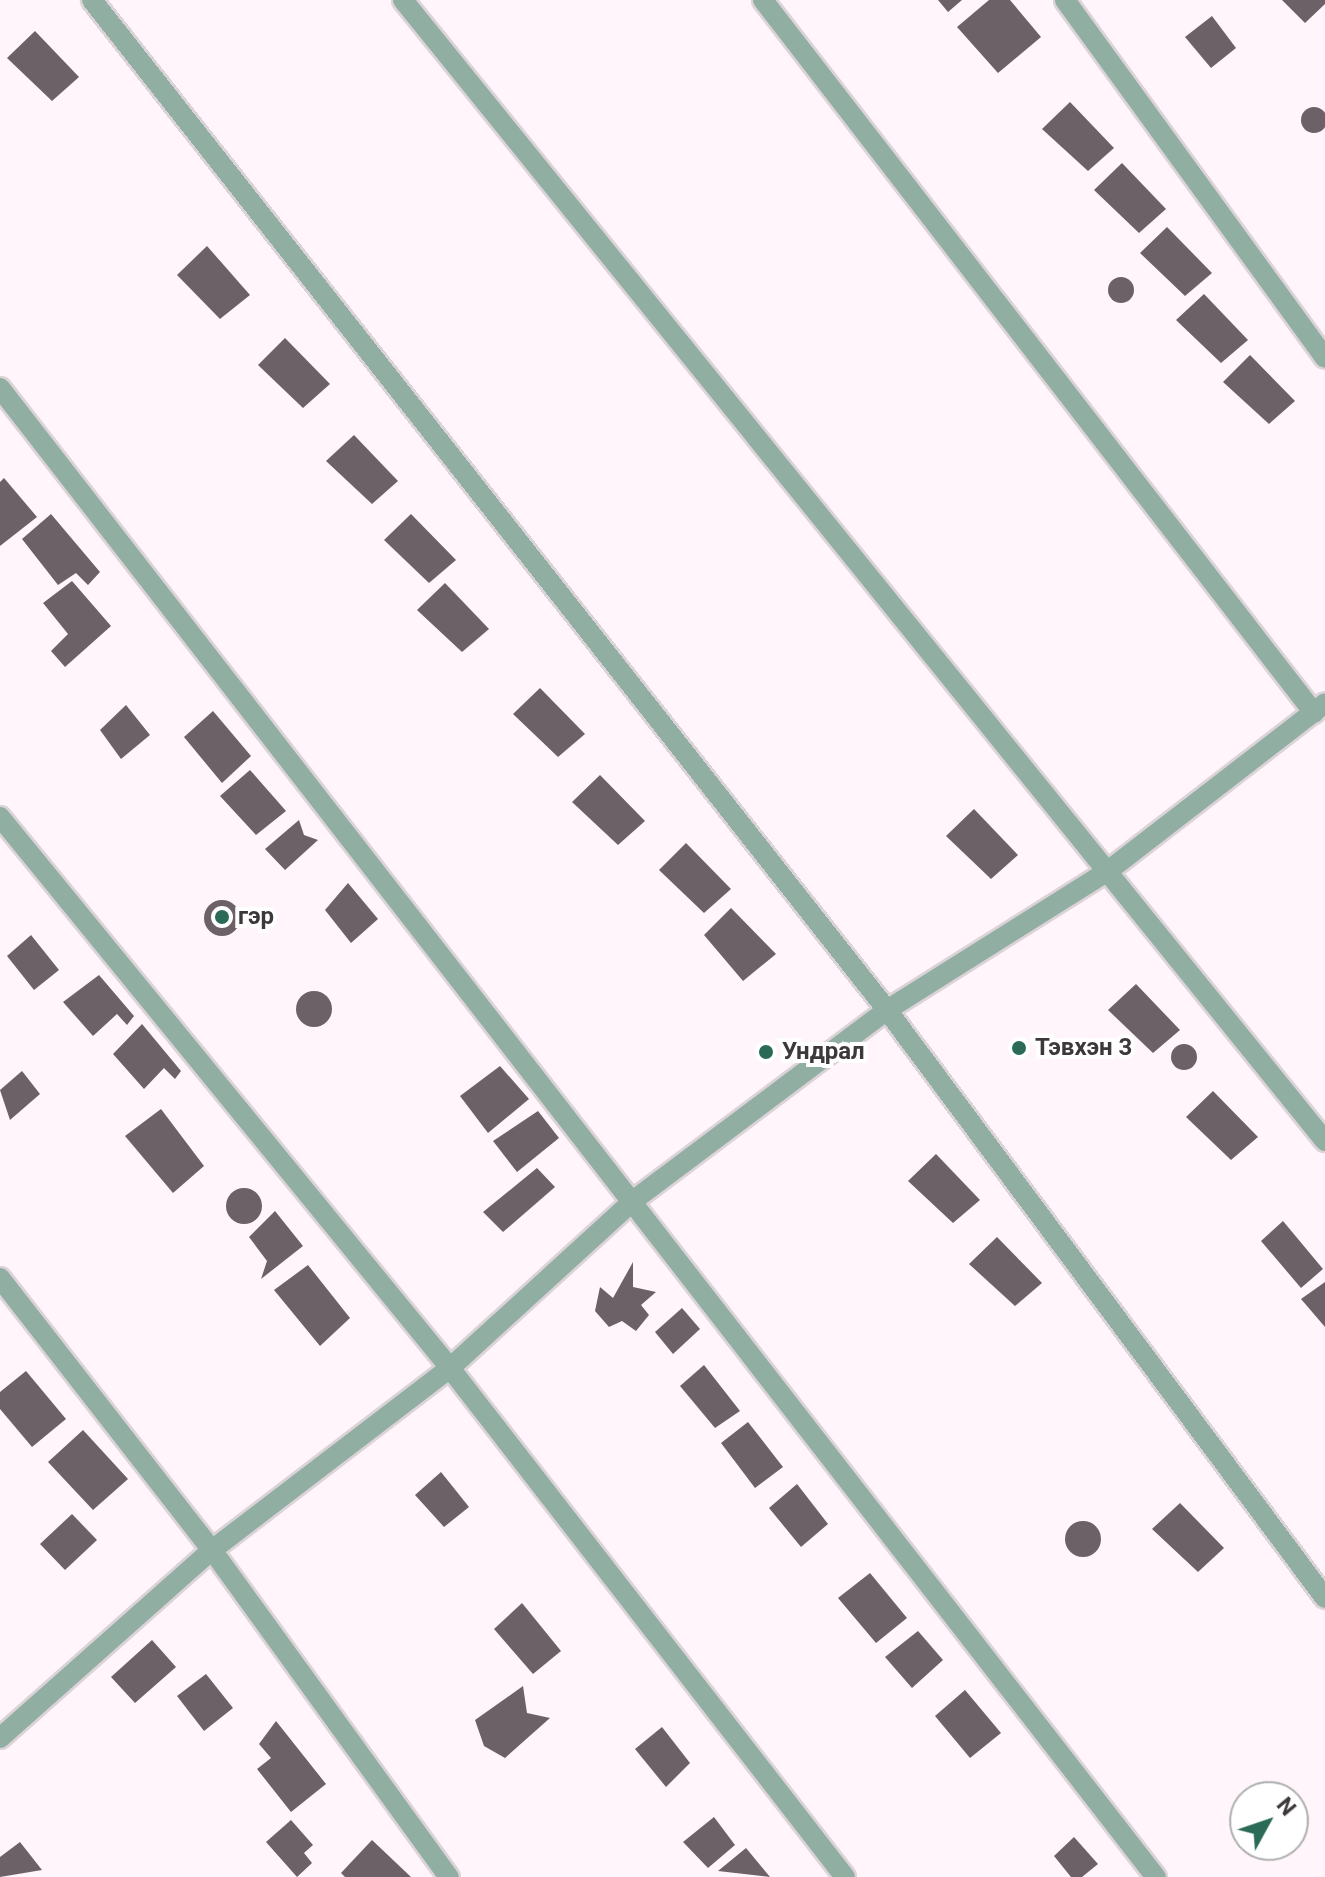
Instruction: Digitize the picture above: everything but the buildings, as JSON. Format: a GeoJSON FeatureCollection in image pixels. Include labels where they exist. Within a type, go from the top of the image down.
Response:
{"type":"FeatureCollection","features":[{"type":"Feature","properties":{"kind":"street"},"geometry":{"type":"LineString","coordinates":[[92,0],[887,1010],[1325,1598]]}},
{"type":"Feature","properties":{"kind":"street"},"geometry":{"type":"LineString","coordinates":[[403,0],[1325,1141]]}},
{"type":"Feature","properties":{"kind":"street"},"geometry":{"type":"LineString","coordinates":[[3,1728],[212,1550],[450,1368],[634,1200],[887,1010],[1108,871],[1319,708],[763,0]]}},
{"type":"Feature","properties":{"kind":"street"},"geometry":{"type":"LineString","coordinates":[[1065,0],[1325,358]]}},
{"type":"Feature","properties":{"kind":"street"},"geometry":{"type":"LineString","coordinates":[[0,388],[634,1200],[1156,1877]]}},
{"type":"Feature","properties":{"kind":"street"},"geometry":{"type":"LineString","coordinates":[[0,817],[450,1368],[845,1877]]}},
{"type":"Feature","properties":{"kind":"street"},"geometry":{"type":"LineString","coordinates":[[0,1278],[212,1550],[449,1877]]}},
{"type":"Feature","properties":{"kind":"place","name":"гэр"},"geometry":{"type":"Point","coordinates":[222,917]}},
{"type":"Feature","properties":{"kind":"place","name":"Тэвхэн 3"},"geometry":{"type":"Point","coordinates":[1019,1048]}},
{"type":"Feature","properties":{"kind":"place","name":"Ундрал"},"geometry":{"type":"Point","coordinates":[766,1052]}}]}
